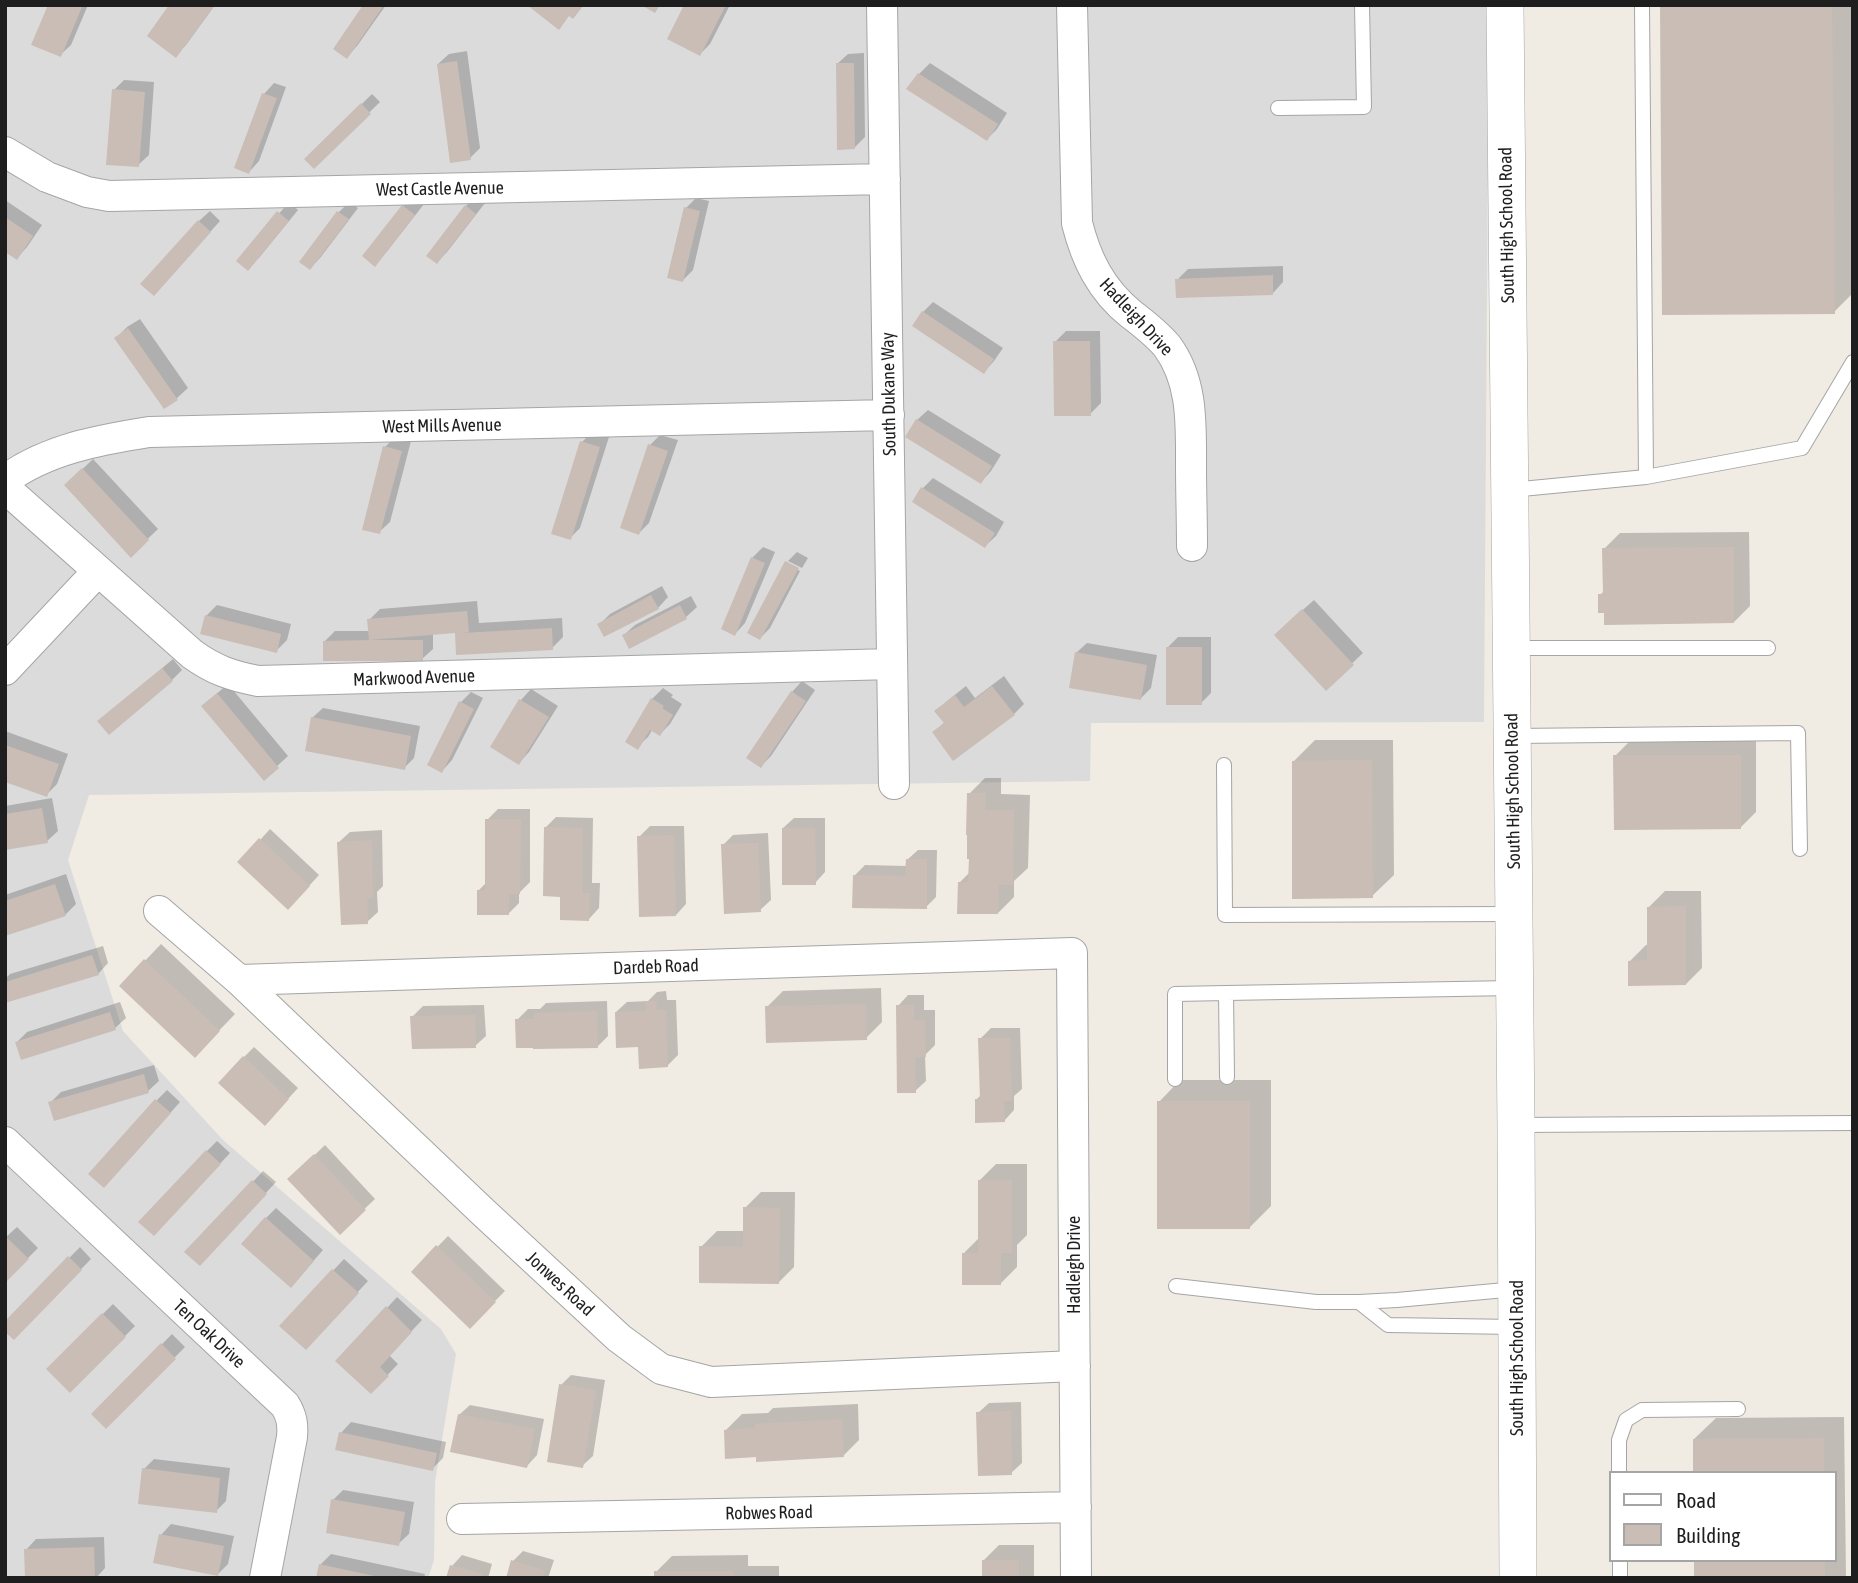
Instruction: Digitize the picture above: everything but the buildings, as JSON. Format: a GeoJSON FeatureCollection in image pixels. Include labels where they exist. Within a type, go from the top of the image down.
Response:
{"type":"FeatureCollection","features":[{"type":"Feature","properties":{"kind":"street","name":"South Dukane Way"},"geometry":{"type":"LineString","coordinates":[[882,5],[894,784]]}},
{"type":"Feature","properties":{"kind":"street","name":"Hadleigh Drive"},"geometry":{"type":"LineString","coordinates":[[1072,5],[1077,223],[1087,257],[1106,288],[1167,346],[1184,378],[1191,413],[1192,546]]}},
{"type":"Feature","properties":{"kind":"street","name":"South High School Road"},"geometry":{"type":"LineString","coordinates":[[1505,5],[1518,1578]]}},
{"type":"Feature","properties":{"kind":"street","name":"West Castle Avenue"},"geometry":{"type":"LineString","coordinates":[[5,152],[47,177],[109,197],[885,179]]}},
{"type":"Feature","properties":{"kind":"street","name":"West Mills Avenue"},"geometry":{"type":"LineString","coordinates":[[5,480],[47,457],[71,448],[96,440],[149,432],[889,415]]}},
{"type":"Feature","properties":{"kind":"street","name":"Markwood Avenue"},"geometry":{"type":"LineString","coordinates":[[5,488],[184,647],[209,666],[237,677],[258,681],[892,664]]}},
{"type":"Feature","properties":{"kind":"street"},"geometry":{"type":"LineString","coordinates":[[5,670],[98,571]]}},
{"type":"Feature","properties":{"kind":"street","name":"Jonwes Road"},"geometry":{"type":"LineString","coordinates":[[159,911],[239,980],[618,1338],[661,1368],[711,1382],[1075,1366]]}},
{"type":"Feature","properties":{"kind":"street","name":"Hadleigh Drive"},"geometry":{"type":"LineString","coordinates":[[1072,953],[1076,1578]]}},
{"type":"Feature","properties":{"kind":"street","name":"Dardeb Road"},"geometry":{"type":"LineString","coordinates":[[239,980],[1072,953]]}},
{"type":"Feature","properties":{"kind":"street","name":"Ten Oak Drive"},"geometry":{"type":"LineString","coordinates":[[5,1142],[288,1410],[293,1424],[292,1437],[265,1578]]}},
{"type":"Feature","properties":{"kind":"street","name":"Robwes Road"},"geometry":{"type":"LineString","coordinates":[[462,1519],[1076,1507]]}},
{"type":"Feature","properties":{"kind":"lane"},"geometry":{"type":"LineString","coordinates":[[1278,108],[1364,107],[1362,5]]}},
{"type":"Feature","properties":{"kind":"lane"},"geometry":{"type":"LineString","coordinates":[[1642,5],[1646,477]]}},
{"type":"Feature","properties":{"kind":"lane"},"geometry":{"type":"LineString","coordinates":[[1510,490],[1646,477],[1802,448],[1853,362]]}},
{"type":"Feature","properties":{"kind":"lane"},"geometry":{"type":"LineString","coordinates":[[1511,648],[1768,648]]}},
{"type":"Feature","properties":{"kind":"lane"},"geometry":{"type":"LineString","coordinates":[[1512,736],[1798,733],[1800,849]]}},
{"type":"Feature","properties":{"kind":"lane"},"geometry":{"type":"LineString","coordinates":[[1224,765],[1226,915],[1514,914]]}},
{"type":"Feature","properties":{"kind":"lane"},"geometry":{"type":"LineString","coordinates":[[1175,1079],[1175,994],[1514,988]]}},
{"type":"Feature","properties":{"kind":"lane"},"geometry":{"type":"LineString","coordinates":[[1226,993],[1227,1077]]}},
{"type":"Feature","properties":{"kind":"lane"},"geometry":{"type":"LineString","coordinates":[[1516,1125],[1853,1123]]}},
{"type":"Feature","properties":{"kind":"lane"},"geometry":{"type":"LineString","coordinates":[[1176,1286],[1316,1302],[1359,1302],[1516,1289]]}},
{"type":"Feature","properties":{"kind":"lane"},"geometry":{"type":"LineString","coordinates":[[1359,1302],[1388,1325],[1516,1327]]}},
{"type":"Feature","properties":{"kind":"lane"},"geometry":{"type":"LineString","coordinates":[[1619,1471],[1619,1440],[1626,1420],[1642,1410],[1738,1409]]}},
{"type":"Feature","properties":{"kind":"shaded area"},"geometry":{"type":"Polygon","coordinates":[[[5,5],[1489,5],[1484,722],[1091,723],[1090,781],[89,795],[68,860],[123,1031],[223,1140],[441,1329],[456,1354],[435,1482],[434,1560],[428,1578],[5,1578],[5,5]]]}}]}
